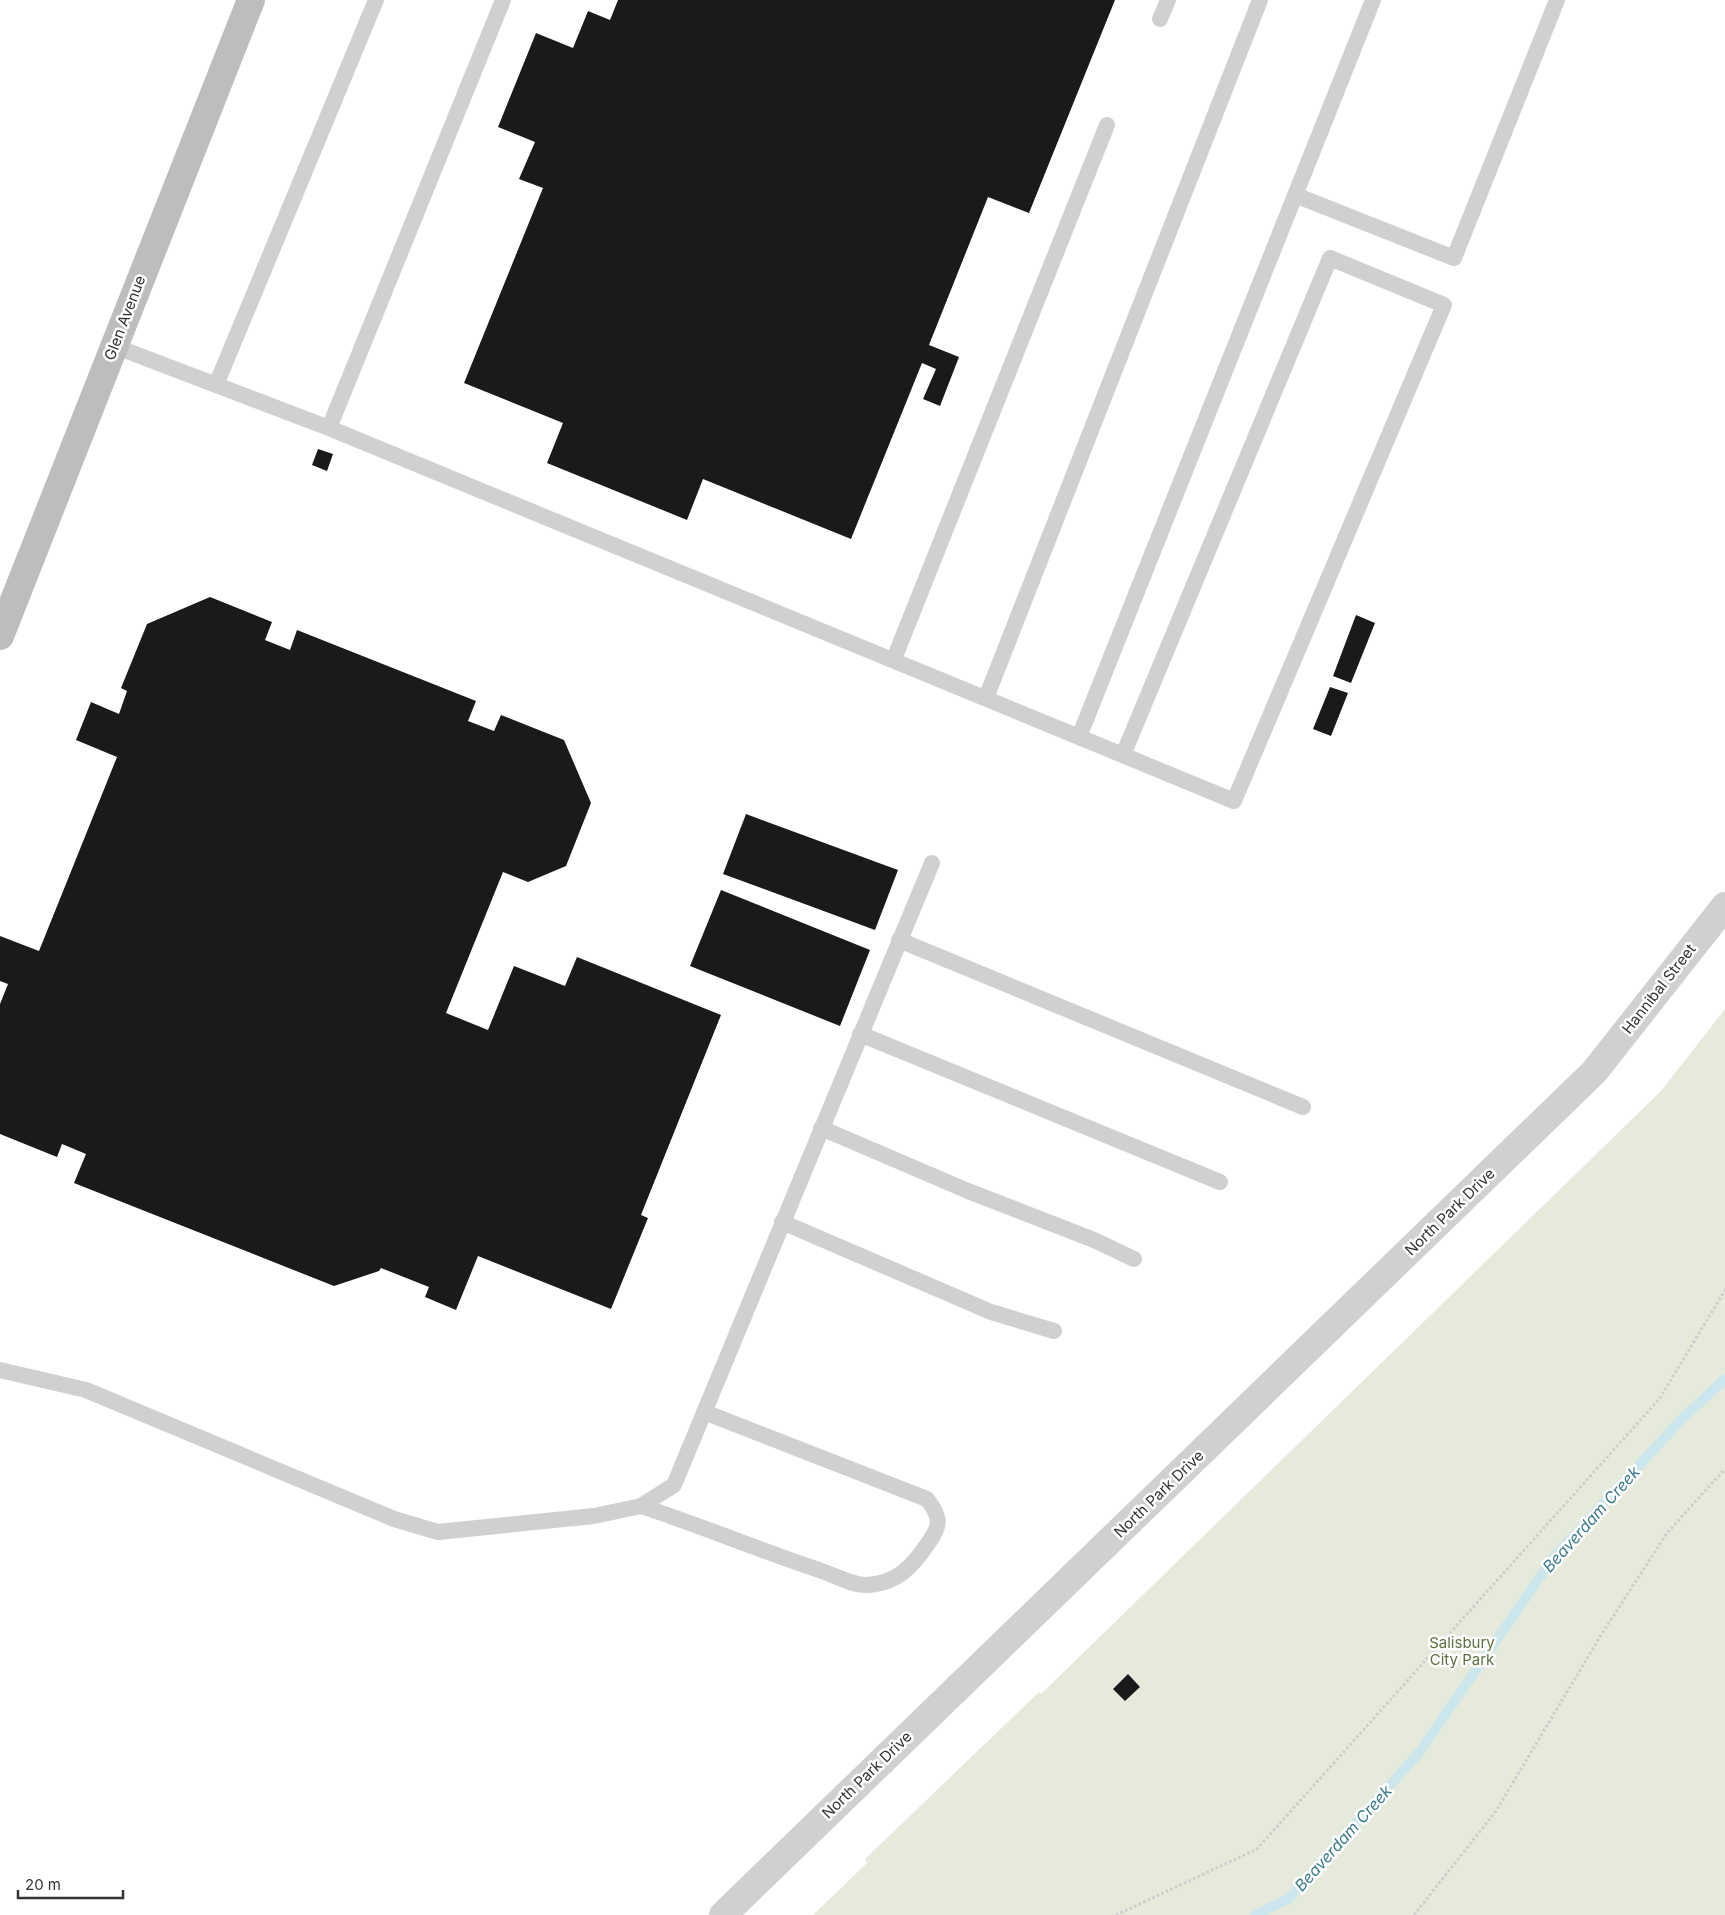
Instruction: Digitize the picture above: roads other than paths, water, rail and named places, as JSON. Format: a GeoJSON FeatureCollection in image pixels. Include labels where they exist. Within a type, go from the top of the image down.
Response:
{"type":"FeatureCollection","features":[{"type":"Feature","properties":{"kind":"street","name":"Glen Avenue"},"geometry":{"type":"LineString","coordinates":[[0,636],[251,0]]}},
{"type":"Feature","properties":{"kind":"street","name":"Hannibal Street"},"geometry":{"type":"LineString","coordinates":[[1594,1072],[1725,906]]}},
{"type":"Feature","properties":{"kind":"street","name":"North Park Drive"},"geometry":{"type":"LineString","coordinates":[[724,1915],[1594,1072]]}},
{"type":"Feature","properties":{"kind":"lane"},"geometry":{"type":"LineString","coordinates":[[216,385],[376,0]]}},
{"type":"Feature","properties":{"kind":"lane"},"geometry":{"type":"LineString","coordinates":[[330,428],[503,0]]}},
{"type":"Feature","properties":{"kind":"lane"},"geometry":{"type":"LineString","coordinates":[[1160,20],[1168,0]]}},
{"type":"Feature","properties":{"kind":"lane"},"geometry":{"type":"LineString","coordinates":[[986,698],[1260,0]]}},
{"type":"Feature","properties":{"kind":"lane"},"geometry":{"type":"LineString","coordinates":[[1079,737],[1373,0]]}},
{"type":"Feature","properties":{"kind":"lane"},"geometry":{"type":"LineString","coordinates":[[1294,195],[1454,258],[1557,0]]}},
{"type":"Feature","properties":{"kind":"lane"},"geometry":{"type":"LineString","coordinates":[[894,659],[1106,125]]}},
{"type":"Feature","properties":{"kind":"lane"},"geometry":{"type":"LineString","coordinates":[[114,346],[330,428],[894,659],[1079,737],[1234,801],[1444,305],[1330,258],[1123,755]]}},
{"type":"Feature","properties":{"kind":"lane"},"geometry":{"type":"LineString","coordinates":[[0,1370],[86,1390],[394,1518],[438,1532],[594,1516],[641,1506],[674,1485],[932,863]]}},
{"type":"Feature","properties":{"kind":"lane"},"geometry":{"type":"LineString","coordinates":[[899,940],[1303,1107]]}},
{"type":"Feature","properties":{"kind":"lane"},"geometry":{"type":"LineString","coordinates":[[860,1034],[1220,1182]]}},
{"type":"Feature","properties":{"kind":"lane"},"geometry":{"type":"LineString","coordinates":[[821,1128],[968,1191],[1094,1240],[1134,1259]]}},
{"type":"Feature","properties":{"kind":"lane"},"geometry":{"type":"LineString","coordinates":[[782,1222],[992,1312],[1054,1331]]}},
{"type":"Feature","properties":{"kind":"lane"},"geometry":{"type":"LineString","coordinates":[[641,1506],[704,1526],[771,1554],[866,1585],[890,1581],[911,1567],[937,1531],[937,1513],[926,1499],[704,1412]]}},
{"type":"Feature","properties":{"kind":"waterway","name":"Beaverdam Creek"},"geometry":{"type":"LineString","coordinates":[[1255,1915],[1288,1899],[1418,1754],[1553,1558],[1681,1420],[1725,1379]]}},
{"type":"Feature","properties":{"kind":"park label","name":"Salisbury City Park"},"geometry":{"type":"Point","coordinates":[1462,1652]}}]}
